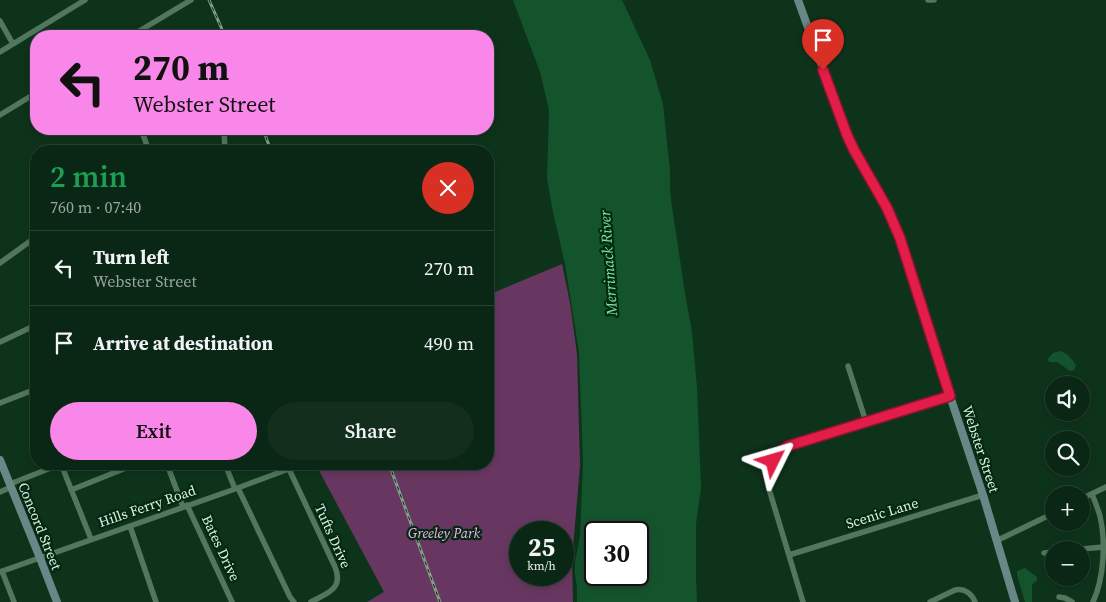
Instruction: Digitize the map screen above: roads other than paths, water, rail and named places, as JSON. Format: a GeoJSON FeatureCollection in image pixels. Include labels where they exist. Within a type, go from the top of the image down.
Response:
{"type":"FeatureCollection","features":[{"type":"Feature","properties":{"kind":"main road","name":"Webster Street"},"geometry":{"type":"LineString","coordinates":[[798,0],[847,135],[887,208],[900,238],[983,495],[1015,602]]}},
{"type":"Feature","properties":{"kind":"main road","name":"Concord Street"},"geometry":{"type":"LineString","coordinates":[[0,460],[56,602]]}},
{"type":"Feature","properties":{"kind":"street"},"geometry":{"type":"LineString","coordinates":[[36,30],[85,0]]}},
{"type":"Feature","properties":{"kind":"street"},"geometry":{"type":"LineString","coordinates":[[141,30],[191,0]]}},
{"type":"Feature","properties":{"kind":"street"},"geometry":{"type":"LineString","coordinates":[[928,0],[934,0]]}},
{"type":"Feature","properties":{"kind":"street"},"geometry":{"type":"LineString","coordinates":[[0,21],[13,44]]}},
{"type":"Feature","properties":{"kind":"street"},"geometry":{"type":"LineString","coordinates":[[0,52],[30,34]]}},
{"type":"Feature","properties":{"kind":"street"},"geometry":{"type":"LineString","coordinates":[[0,115],[30,97]]}},
{"type":"Feature","properties":{"kind":"street"},"geometry":{"type":"LineString","coordinates":[[0,263],[30,241]]}},
{"type":"Feature","properties":{"kind":"street"},"geometry":{"type":"LineString","coordinates":[[0,342],[30,328]]}},
{"type":"Feature","properties":{"kind":"street"},"geometry":{"type":"LineString","coordinates":[[848,366],[866,422]]}},
{"type":"Feature","properties":{"kind":"street"},"geometry":{"type":"LineString","coordinates":[[0,403],[30,392]]}},
{"type":"Feature","properties":{"kind":"street"},"geometry":{"type":"LineString","coordinates":[[804,602],[769,489],[768,474],[773,461],[788,446],[950,396]]}},
{"type":"Feature","properties":{"kind":"street"},"geometry":{"type":"LineString","coordinates":[[0,492],[47,470]]}},
{"type":"Feature","properties":{"kind":"street"},"geometry":{"type":"LineString","coordinates":[[64,470],[91,539]]}},
{"type":"Feature","properties":{"kind":"street"},"geometry":{"type":"LineString","coordinates":[[72,490],[121,470]]}},
{"type":"Feature","properties":{"kind":"street","name":"Bates Drive"},"geometry":{"type":"LineString","coordinates":[[170,470],[232,602]]}},
{"type":"Feature","properties":{"kind":"street"},"geometry":{"type":"LineString","coordinates":[[228,470],[294,602]]}},
{"type":"Feature","properties":{"kind":"street","name":"Hills Ferry Road"},"geometry":{"type":"LineString","coordinates":[[1,571],[288,470]]}},
{"type":"Feature","properties":{"kind":"street","name":"Tufts Drive"},"geometry":{"type":"LineString","coordinates":[[288,470],[335,567],[338,578],[337,584],[330,592],[311,602]]}},
{"type":"Feature","properties":{"kind":"street"},"geometry":{"type":"LineString","coordinates":[[1093,602],[1099,582],[1103,547],[1100,516],[1092,494],[1106,487]]}},
{"type":"Feature","properties":{"kind":"street","name":"Scenic Lane"},"geometry":{"type":"LineString","coordinates":[[789,555],[983,495]]}},
{"type":"Feature","properties":{"kind":"street"},"geometry":{"type":"LineString","coordinates":[[996,541],[1045,517]]}},
{"type":"Feature","properties":{"kind":"street"},"geometry":{"type":"LineString","coordinates":[[130,526],[156,602]]}},
{"type":"Feature","properties":{"kind":"street"},"geometry":{"type":"LineString","coordinates":[[1090,548],[1103,547]]}},
{"type":"Feature","properties":{"kind":"street"},"geometry":{"type":"LineString","coordinates":[[1,571],[14,602]]}},
{"type":"Feature","properties":{"kind":"street"},"geometry":{"type":"LineString","coordinates":[[930,602],[959,589],[971,594],[975,602]]}},
{"type":"Feature","properties":{"kind":"street"},"geometry":{"type":"LineString","coordinates":[[1059,597],[1072,602]]}},
{"type":"Feature","properties":{"kind":"water","name":"Merrimack River"},"geometry":{"type":"Polygon","coordinates":[[[513,0],[622,0],[650,60],[663,104],[672,207],[692,332],[697,387],[701,488],[696,524],[697,602],[577,602],[575,562],[580,536],[583,463],[579,352],[565,264],[547,178],[549,110],[540,72],[513,0]]]}},
{"type":"Feature","properties":{"kind":"water"},"geometry":{"type":"Polygon","coordinates":[[[1060,351],[1071,358],[1076,365],[1074,370],[1070,371],[1057,362],[1047,360],[1053,353],[1060,351]]]}},
{"type":"Feature","properties":{"kind":"water"},"geometry":{"type":"Polygon","coordinates":[[[1025,568],[1037,577],[1037,580],[1032,585],[1032,602],[1025,602],[1017,575],[1017,571],[1025,568]]]}},
{"type":"Feature","properties":{"kind":"railway"},"geometry":{"type":"LineString","coordinates":[[209,0],[222,30]]}},
{"type":"Feature","properties":{"kind":"railway"},"geometry":{"type":"LineString","coordinates":[[265,135],[269,145]]}},
{"type":"Feature","properties":{"kind":"railway"},"geometry":{"type":"LineString","coordinates":[[391,470],[440,602]]}},
{"type":"Feature","properties":{"kind":"park label","name":"Greeley Park"},"geometry":{"type":"Point","coordinates":[444,533]}}]}
